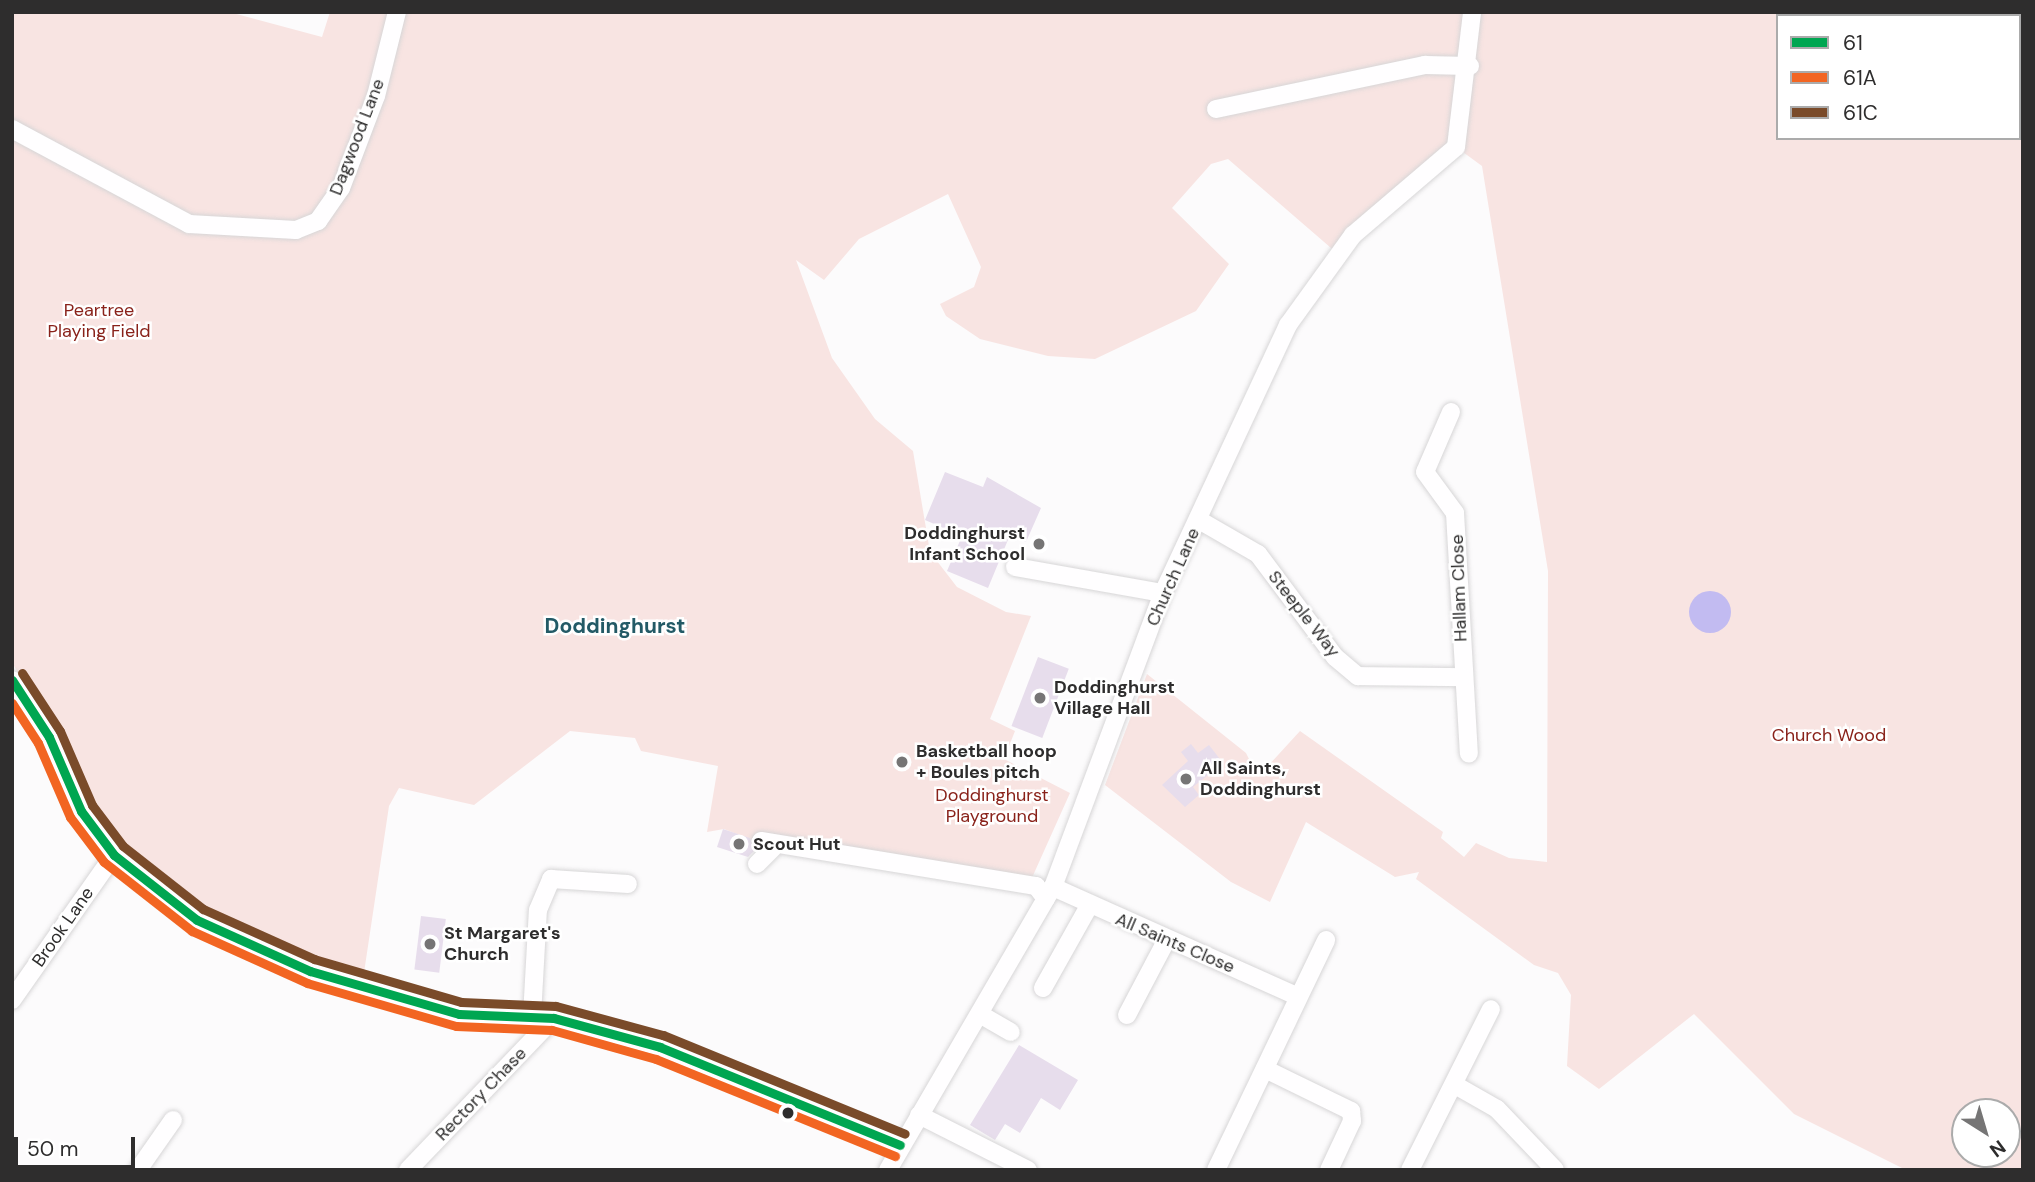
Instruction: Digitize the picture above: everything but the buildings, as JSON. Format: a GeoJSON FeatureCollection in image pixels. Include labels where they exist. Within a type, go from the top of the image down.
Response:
{"type":"FeatureCollection","features":[{"type":"Feature","properties":{"kind":"street","name":"Dagwood Lane"},"geometry":{"type":"LineString","coordinates":[[12,129],[189,225],[296,230],[318,221],[341,188],[376,96],[397,12]]}},
{"type":"Feature","properties":{"kind":"street","name":"Church Lane"},"geometry":{"type":"LineString","coordinates":[[888,1170],[900,1145],[983,1016],[1049,893],[1163,593],[1199,520],[1250,397],[1317,281],[1353,235],[1456,147],[1470,66],[1472,12]]}},
{"type":"Feature","properties":{"kind":"street"},"geometry":{"type":"LineString","coordinates":[[1216,109],[1425,65],[1470,66]]}},
{"type":"Feature","properties":{"kind":"street","name":"Hallam Close"},"geometry":{"type":"LineString","coordinates":[[1451,412],[1444,436],[1425,472],[1455,513],[1462,677],[1469,754]]}},
{"type":"Feature","properties":{"kind":"street","name":"Steeple Way"},"geometry":{"type":"LineString","coordinates":[[1199,520],[1258,554],[1335,657],[1358,676],[1462,677]]}},
{"type":"Feature","properties":{"kind":"street"},"geometry":{"type":"LineString","coordinates":[[1015,567],[1163,593]]}},
{"type":"Feature","properties":{"kind":"street"},"geometry":{"type":"LineString","coordinates":[[12,680],[49,737],[80,811],[114,855],[197,920],[310,971],[459,1014],[554,1018],[660,1047],[900,1145]]}},
{"type":"Feature","properties":{"kind":"street","name":"All Saints Close"},"geometry":{"type":"LineString","coordinates":[[757,864],[767,845],[1035,886],[1089,906],[1299,997]]}},
{"type":"Feature","properties":{"kind":"street","name":"Brook Lane"},"geometry":{"type":"LineString","coordinates":[[12,1000],[114,855]]}},
{"type":"Feature","properties":{"kind":"street"},"geometry":{"type":"LineString","coordinates":[[532,1016],[538,910],[551,879],[628,884]]}},
{"type":"Feature","properties":{"kind":"street"},"geometry":{"type":"LineString","coordinates":[[1043,988],[1089,906]]}},
{"type":"Feature","properties":{"kind":"street"},"geometry":{"type":"LineString","coordinates":[[1126,1015],[1167,939]]}},
{"type":"Feature","properties":{"kind":"street"},"geometry":{"type":"LineString","coordinates":[[1216,1170],[1326,940]]}},
{"type":"Feature","properties":{"kind":"street"},"geometry":{"type":"LineString","coordinates":[[1410,1170],[1491,1009]]}},
{"type":"Feature","properties":{"kind":"street"},"geometry":{"type":"LineString","coordinates":[[983,1016],[1011,1032]]}},
{"type":"Feature","properties":{"kind":"street","name":"Rectory Chase"},"geometry":{"type":"LineString","coordinates":[[408,1170],[554,1018]]}},
{"type":"Feature","properties":{"kind":"street"},"geometry":{"type":"LineString","coordinates":[[1265,1069],[1351,1111],[1352,1121],[1329,1170]]}},
{"type":"Feature","properties":{"kind":"street"},"geometry":{"type":"LineString","coordinates":[[1455,1085],[1497,1109],[1555,1170]]}},
{"type":"Feature","properties":{"kind":"street"},"geometry":{"type":"LineString","coordinates":[[919,1115],[1028,1170]]}},
{"type":"Feature","properties":{"kind":"street"},"geometry":{"type":"LineString","coordinates":[[138,1170],[173,1120]]}},
{"type":"Feature","properties":{"kind":"green space"},"geometry":{"type":"Polygon","coordinates":[[[12,12],[229,12],[322,37],[330,12],[2023,12],[2023,1170],[1906,1170],[1794,1114],[1694,1014],[1599,1089],[1567,1066],[1571,995],[1558,973],[1534,965],[1416,879],[1419,872],[1395,877],[1306,822],[1270,902],[1231,882],[1105,785],[1147,674],[1246,753],[1258,777],[1300,731],[1443,832],[1441,838],[1464,857],[1476,843],[1509,858],[1547,862],[1548,571],[1482,166],[1456,147],[1338,254],[1228,159],[1211,164],[1172,208],[1229,264],[1196,311],[1095,359],[1048,356],[980,339],[946,316],[940,304],[974,287],[981,267],[948,194],[859,239],[824,280],[796,260],[832,358],[875,419],[913,451],[930,552],[957,587],[1006,612],[1031,616],[990,719],[1015,731],[1004,759],[1070,793],[1031,880],[773,848],[724,829],[707,832],[718,766],[641,751],[635,738],[570,731],[474,805],[399,788],[389,806],[362,986],[197,920],[114,855],[12,662],[12,12]]]}},
{"type":"Feature","properties":{"kind":"shaded area"},"geometry":{"type":"Polygon","coordinates":[[[1710,591],[1725,597],[1731,612],[1725,627],[1710,633],[1695,627],[1689,612],[1695,597],[1710,591]]]}},
{"type":"Feature","properties":{"kind":"transit line","name":"61C"},"geometry":{"type":"LineString","coordinates":[[22,673],[60,731],[92,805],[123,846],[203,909],[314,959],[461,1002],[556,1006],[663,1035],[905,1134]]}},
{"type":"Feature","properties":{"kind":"transit line","name":"61"},"geometry":{"type":"LineString","coordinates":[[12,680],[49,737],[81,811],[114,855],[197,920],[310,971],[459,1014],[554,1018],[660,1047],[900,1145]]}},
{"type":"Feature","properties":{"kind":"transit line","name":"61A"},"geometry":{"type":"LineString","coordinates":[[12,703],[38,743],[70,817],[104,862],[192,931],[307,983],[456,1026],[552,1030],[656,1059],[895,1156]]}},
{"type":"Feature","properties":{"kind":"place","name":"Doddinghurst Infant School"},"geometry":{"type":"Point","coordinates":[1039,544]}},
{"type":"Feature","properties":{"kind":"place","name":"Doddinghurst Village Hall"},"geometry":{"type":"Point","coordinates":[1040,698]}},
{"type":"Feature","properties":{"kind":"place","name":"Basketball hoop + Boules pitch"},"geometry":{"type":"Point","coordinates":[902,762]}},
{"type":"Feature","properties":{"kind":"place","name":"All Saints, Doddinghurst"},"geometry":{"type":"Point","coordinates":[1186,779]}},
{"type":"Feature","properties":{"kind":"place","name":"Scout Hut"},"geometry":{"type":"Point","coordinates":[739,844]}},
{"type":"Feature","properties":{"kind":"place","name":"St Margaret's Church"},"geometry":{"type":"Point","coordinates":[430,944]}},
{"type":"Feature","properties":{"kind":"district","name":"Doddinghurst"},"geometry":{"type":"Point","coordinates":[615,626]}},
{"type":"Feature","properties":{"kind":"park label","name":"Peartree Playing Field"},"geometry":{"type":"Point","coordinates":[99,321]}},
{"type":"Feature","properties":{"kind":"park label","name":"Church Wood"},"geometry":{"type":"Point","coordinates":[1829,735]}},
{"type":"Feature","properties":{"kind":"park label","name":"Doddinghurst Playground"},"geometry":{"type":"Point","coordinates":[992,806]}}]}
